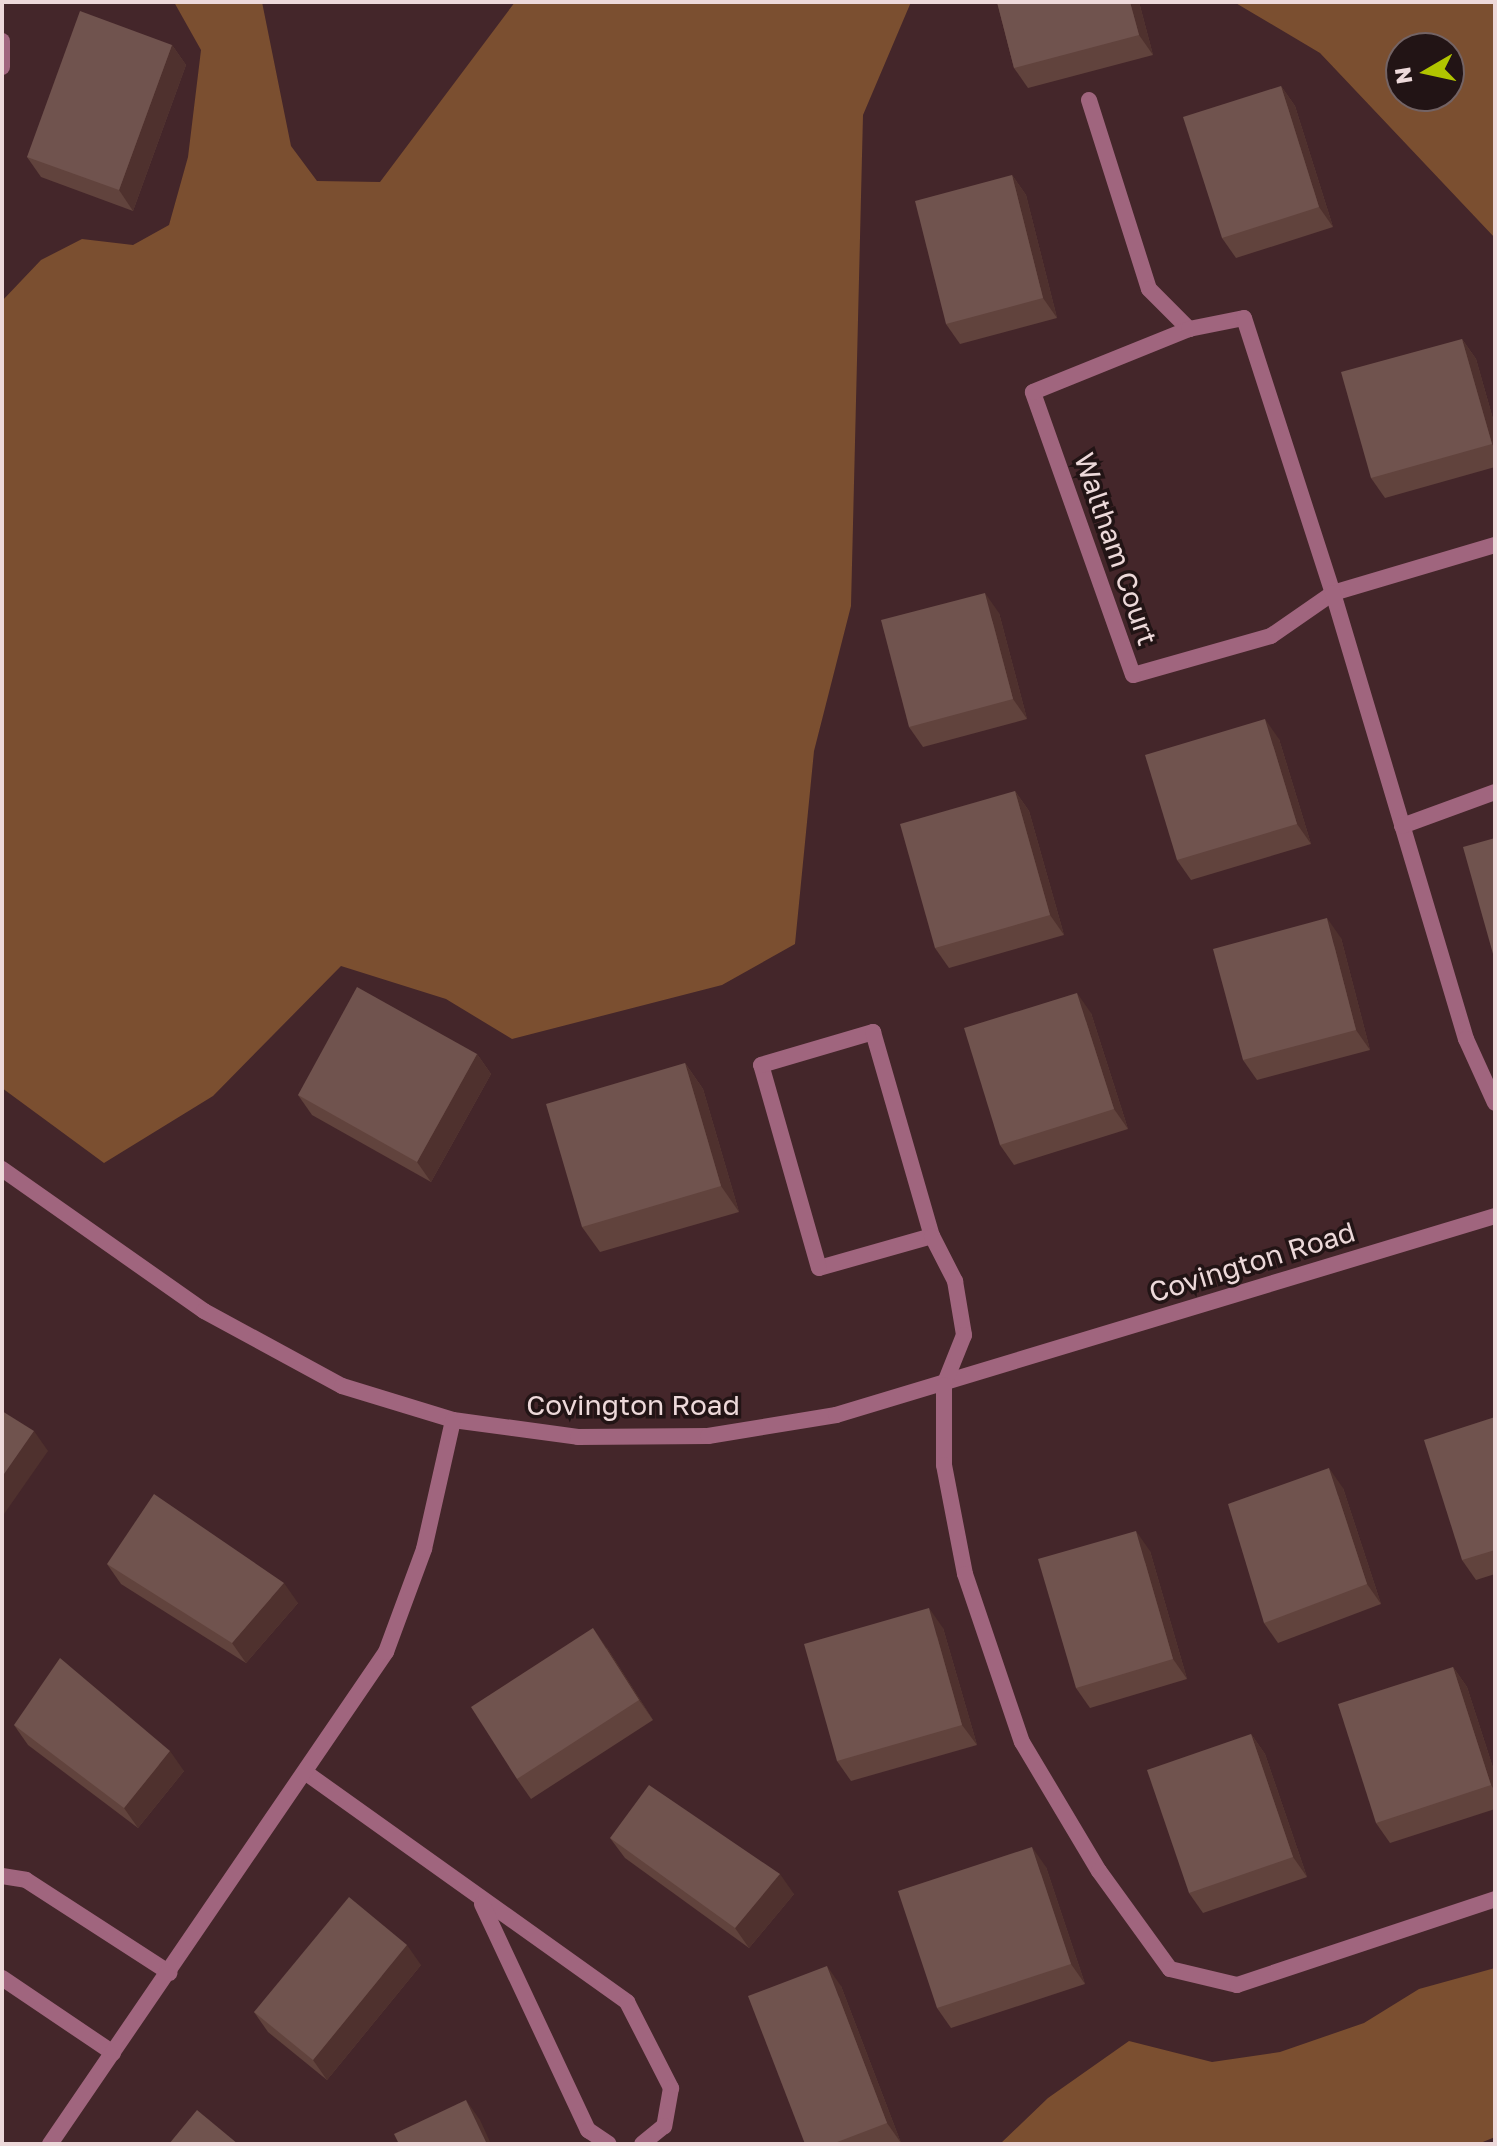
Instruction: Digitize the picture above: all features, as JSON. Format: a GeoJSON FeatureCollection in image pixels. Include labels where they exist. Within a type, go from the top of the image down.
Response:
{"type":"FeatureCollection","features":[{"type":"Feature","properties":{"kind":"street"},"geometry":{"type":"LineString","coordinates":[[2,41],[2,67]]}},
{"type":"Feature","properties":{"kind":"street"},"geometry":{"type":"LineString","coordinates":[[1089,100],[1149,289],[1189,329]]}},
{"type":"Feature","properties":{"kind":"street","name":"Waltham Court"},"geometry":{"type":"LineString","coordinates":[[1495,545],[1333,593],[1271,636],[1133,675],[1033,392],[1189,329],[1244,318],[1333,593],[1466,1039],[1495,1103]]}},
{"type":"Feature","properties":{"kind":"street"},"geometry":{"type":"LineString","coordinates":[[1402,826],[1495,792]]}},
{"type":"Feature","properties":{"kind":"street"},"geometry":{"type":"LineString","coordinates":[[932,1236],[819,1268],[761,1065],[873,1032],[932,1236],[955,1281],[964,1335],[944,1385],[944,1465],[965,1574],[1022,1742],[1099,1871],[1170,1969],[1237,1985],[1495,1899]]}},
{"type":"Feature","properties":{"kind":"street","name":"Covington Road"},"geometry":{"type":"LineString","coordinates":[[2,1169],[272,1353],[342,1386],[453,1420],[578,1437],[708,1436],[783,1427],[944,1385],[1495,1216]]}},
{"type":"Feature","properties":{"kind":"street"},"geometry":{"type":"LineString","coordinates":[[50,2144],[309,1775],[386,1652],[424,1549],[453,1420]]}},
{"type":"Feature","properties":{"kind":"street"},"geometry":{"type":"LineString","coordinates":[[309,1775],[447,1869],[481,1903],[627,2002],[671,2088],[664,2126],[642,2144]]}},
{"type":"Feature","properties":{"kind":"street"},"geometry":{"type":"LineString","coordinates":[[2,1876],[26,1880],[170,1973]]}},
{"type":"Feature","properties":{"kind":"street"},"geometry":{"type":"LineString","coordinates":[[481,1903],[588,2130],[609,2144]]}},
{"type":"Feature","properties":{"kind":"street"},"geometry":{"type":"LineString","coordinates":[[2,1978],[113,2053]]}},
{"type":"Feature","properties":{"kind":"shaded area"},"geometry":{"type":"Polygon","coordinates":[[[174,2],[262,2],[291,146],[317,181],[380,182],[515,2],[911,2],[863,115],[851,606],[814,751],[795,944],[722,985],[512,1039],[446,999],[341,966],[213,1096],[104,1163],[2,1088],[2,301],[41,260],[82,239],[133,245],[169,225],[188,157],[201,50],[174,2]]]}},
{"type":"Feature","properties":{"kind":"shaded area"},"geometry":{"type":"Polygon","coordinates":[[[1234,2],[1495,2],[1495,238],[1320,53],[1234,2]]]}},
{"type":"Feature","properties":{"kind":"shaded area"},"geometry":{"type":"Polygon","coordinates":[[[1495,1968],[1495,2137],[1478,2144],[1000,2144],[1048,2098],[1129,2041],[1212,2062],[1280,2052],[1364,2023],[1419,1989],[1495,1968]]]}},
{"type":"Feature","properties":{"kind":"building"},"geometry":{"type":"Polygon","coordinates":[[[997,2],[1130,2],[1139,35],[1014,68],[997,2]]]}},
{"type":"Feature","properties":{"kind":"building"},"geometry":{"type":"Polygon","coordinates":[[[80,11],[172,45],[119,190],[27,157],[80,11]]]}},
{"type":"Feature","properties":{"kind":"building"},"geometry":{"type":"Polygon","coordinates":[[[1281,86],[1319,207],[1222,238],[1183,117],[1281,86]]]}},
{"type":"Feature","properties":{"kind":"building"},"geometry":{"type":"Polygon","coordinates":[[[1012,175],[1043,298],[946,324],[915,201],[1012,175]]]}},
{"type":"Feature","properties":{"kind":"building"},"geometry":{"type":"Polygon","coordinates":[[[1462,339],[1492,444],[1371,478],[1341,372],[1462,339]]]}},
{"type":"Feature","properties":{"kind":"building"},"geometry":{"type":"Polygon","coordinates":[[[985,593],[1013,699],[909,727],[881,620],[985,593]]]}},
{"type":"Feature","properties":{"kind":"building"},"geometry":{"type":"Polygon","coordinates":[[[1265,719],[1297,824],[1177,860],[1145,755],[1265,719]]]}},
{"type":"Feature","properties":{"kind":"building"},"geometry":{"type":"Polygon","coordinates":[[[1015,791],[1050,915],[935,948],[900,824],[1015,791]]]}},
{"type":"Feature","properties":{"kind":"building"},"geometry":{"type":"Polygon","coordinates":[[[1495,838],[1495,961],[1463,847],[1495,838]]]}},
{"type":"Feature","properties":{"kind":"building"},"geometry":{"type":"Polygon","coordinates":[[[1327,918],[1356,1030],[1243,1060],[1213,949],[1327,918]]]}},
{"type":"Feature","properties":{"kind":"building"},"geometry":{"type":"Polygon","coordinates":[[[357,987],[477,1054],[417,1162],[298,1095],[357,987]]]}},
{"type":"Feature","properties":{"kind":"building"},"geometry":{"type":"Polygon","coordinates":[[[1077,993],[1114,1109],[1000,1145],[964,1028],[1077,993]]]}},
{"type":"Feature","properties":{"kind":"building"},"geometry":{"type":"Polygon","coordinates":[[[685,1063],[721,1186],[582,1227],[546,1104],[685,1063]]]}},
{"type":"Feature","properties":{"kind":"building"},"geometry":{"type":"Polygon","coordinates":[[[2,1411],[34,1431],[2,1477],[2,1411]]]}},
{"type":"Feature","properties":{"kind":"building"},"geometry":{"type":"Polygon","coordinates":[[[1495,1417],[1495,1550],[1462,1560],[1424,1440],[1495,1417]]]}},
{"type":"Feature","properties":{"kind":"building"},"geometry":{"type":"Polygon","coordinates":[[[1329,1468],[1367,1584],[1264,1623],[1228,1504],[1329,1468]]]}},
{"type":"Feature","properties":{"kind":"building"},"geometry":{"type":"Polygon","coordinates":[[[154,1494],[284,1583],[232,1643],[107,1564],[154,1494]]]}},
{"type":"Feature","properties":{"kind":"building"},"geometry":{"type":"Polygon","coordinates":[[[1136,1531],[1173,1659],[1076,1688],[1038,1559],[1136,1531]]]}},
{"type":"Feature","properties":{"kind":"building"},"geometry":{"type":"Polygon","coordinates":[[[929,1608],[962,1725],[837,1761],[804,1644],[929,1608]]]}},
{"type":"Feature","properties":{"kind":"building"},"geometry":{"type":"Polygon","coordinates":[[[593,1628],[639,1700],[517,1779],[471,1707],[593,1628]]]}},
{"type":"Feature","properties":{"kind":"building"},"geometry":{"type":"Polygon","coordinates":[[[60,1658],[170,1751],[124,1808],[14,1725],[60,1658]]]}},
{"type":"Feature","properties":{"kind":"building"},"geometry":{"type":"Polygon","coordinates":[[[1453,1667],[1491,1785],[1376,1823],[1338,1704],[1453,1667]]]}},
{"type":"Feature","properties":{"kind":"building"},"geometry":{"type":"Polygon","coordinates":[[[1251,1734],[1293,1857],[1189,1893],[1147,1770],[1251,1734]]]}},
{"type":"Feature","properties":{"kind":"building"},"geometry":{"type":"Polygon","coordinates":[[[649,1785],[780,1874],[735,1928],[610,1838],[649,1785]]]}},
{"type":"Feature","properties":{"kind":"building"},"geometry":{"type":"Polygon","coordinates":[[[1032,1847],[1071,1964],[937,2008],[898,1891],[1032,1847]]]}},
{"type":"Feature","properties":{"kind":"building"},"geometry":{"type":"Polygon","coordinates":[[[349,1897],[407,1945],[313,2060],[254,2012],[349,1897]]]}},
{"type":"Feature","properties":{"kind":"building"},"geometry":{"type":"Polygon","coordinates":[[[827,1966],[887,2123],[832,2144],[805,2144],[748,1996],[827,1966]]]}},
{"type":"Feature","properties":{"kind":"building"},"geometry":{"type":"Polygon","coordinates":[[[466,2100],[487,2144],[399,2144],[394,2134],[466,2100]]]}},
{"type":"Feature","properties":{"kind":"building"},"geometry":{"type":"Polygon","coordinates":[[[197,2110],[238,2144],[169,2144],[197,2110]]]}}]}
